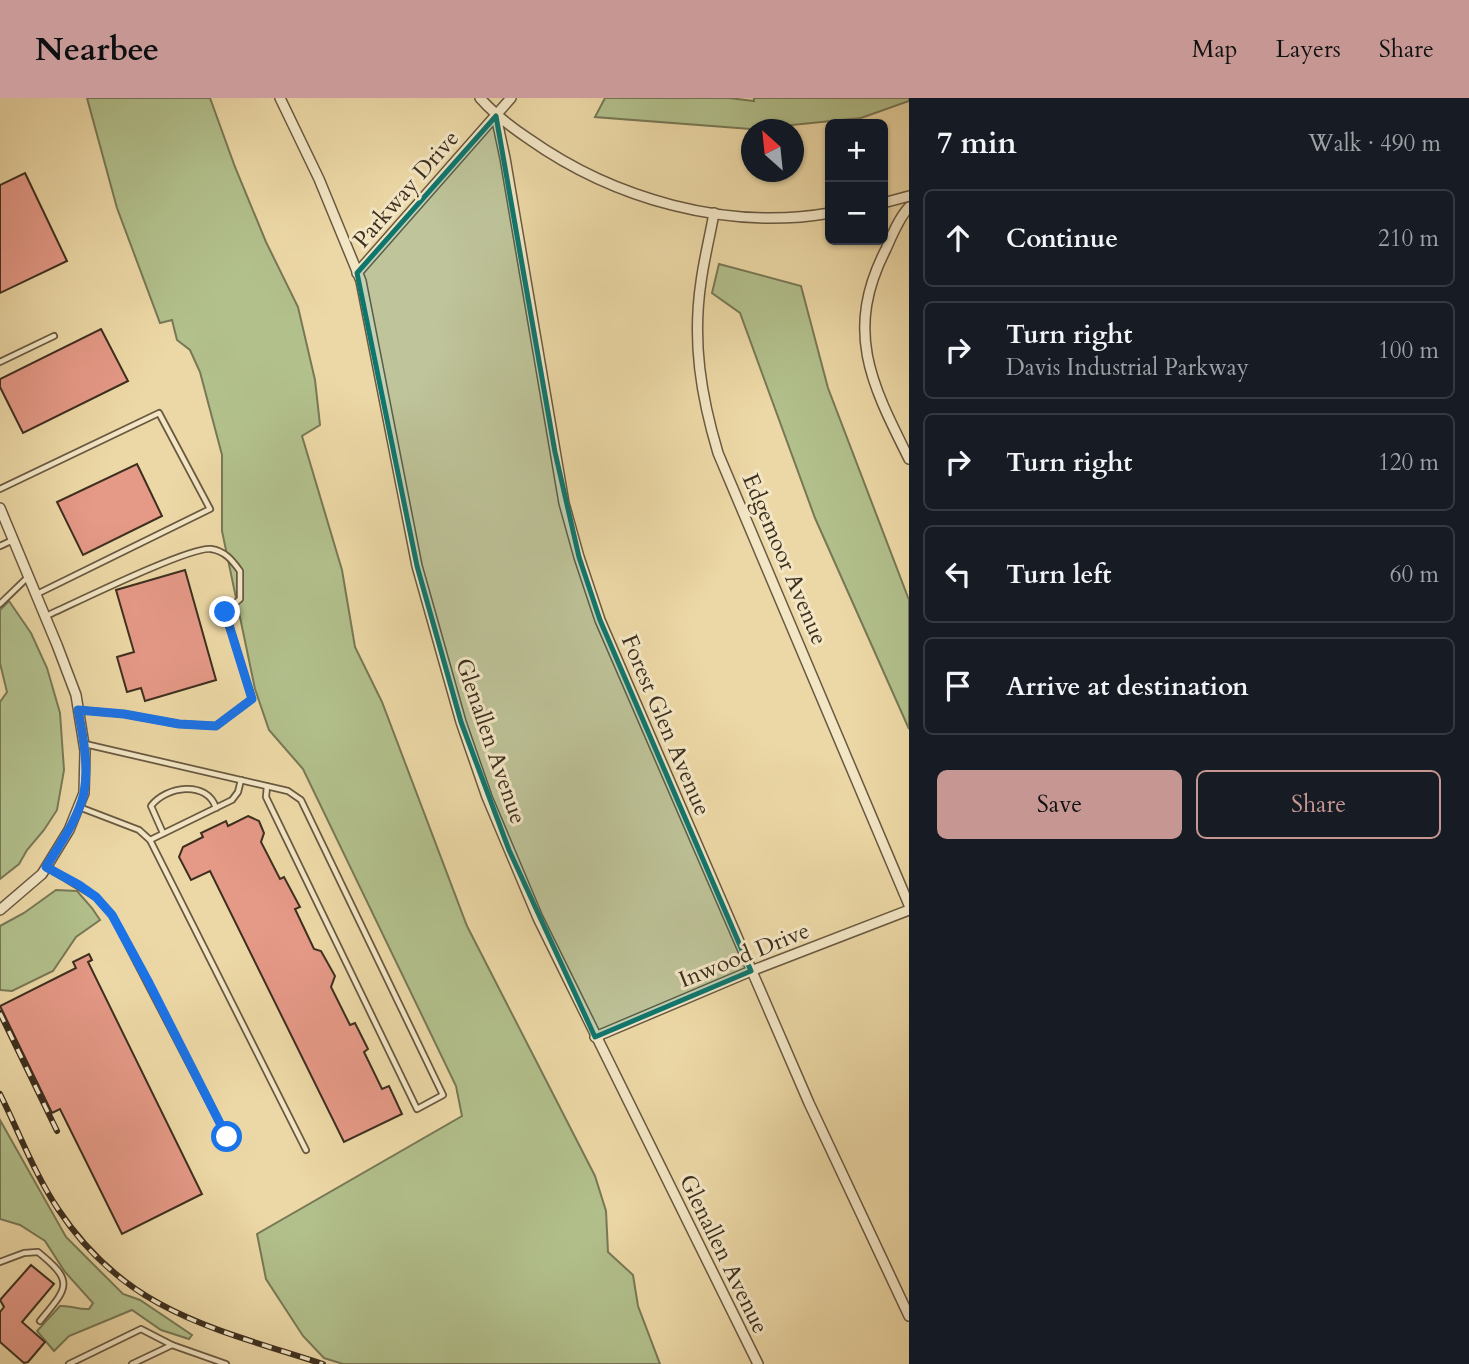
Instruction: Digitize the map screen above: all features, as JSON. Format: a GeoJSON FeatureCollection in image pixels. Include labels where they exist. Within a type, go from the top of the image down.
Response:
{"type":"FeatureCollection","features":[{"type":"Feature","properties":{"kind":"street","name":"Glenallen Avenue"},"geometry":{"type":"LineString","coordinates":[[280,98],[319,178],[357,273],[417,566],[461,722],[487,797],[538,918],[758,1364]]}},
{"type":"Feature","properties":{"kind":"street"},"geometry":{"type":"LineString","coordinates":[[480,98],[496,116],[548,153],[620,188],[653,200],[713,213],[783,217],[825,214]]}},
{"type":"Feature","properties":{"kind":"street","name":"Parkway Drive"},"geometry":{"type":"LineString","coordinates":[[357,273],[511,98]]}},
{"type":"Feature","properties":{"kind":"street","name":"Forest Glen Avenue"},"geometry":{"type":"LineString","coordinates":[[496,116],[564,503],[600,620],[751,971],[884,1267],[909,1315]]}},
{"type":"Feature","properties":{"kind":"street"},"geometry":{"type":"LineString","coordinates":[[888,201],[909,195]]}},
{"type":"Feature","properties":{"kind":"street"},"geometry":{"type":"LineString","coordinates":[[909,207],[872,279],[864,323],[867,363],[882,404],[909,459]]}},
{"type":"Feature","properties":{"kind":"street","name":"Edgemoor Avenue"},"geometry":{"type":"LineString","coordinates":[[713,213],[700,284],[696,349],[707,417],[718,453],[909,908]]}},
{"type":"Feature","properties":{"kind":"street"},"geometry":{"type":"LineString","coordinates":[[0,508],[76,695],[84,744],[84,793],[69,830],[42,874],[0,910]]}},
{"type":"Feature","properties":{"kind":"street","name":"Inwood Drive"},"geometry":{"type":"LineString","coordinates":[[595,1037],[909,908]]}},
{"type":"Feature","properties":{"kind":"lane"},"geometry":{"type":"LineString","coordinates":[[0,362],[54,336]]}},
{"type":"Feature","properties":{"kind":"lane"},"geometry":{"type":"LineString","coordinates":[[0,489],[159,413],[209,509],[37,594]]}},
{"type":"Feature","properties":{"kind":"lane"},"geometry":{"type":"LineString","coordinates":[[0,546],[14,540]]}},
{"type":"Feature","properties":{"kind":"lane"},"geometry":{"type":"LineString","coordinates":[[46,616],[172,559],[208,548],[225,553],[240,571],[240,598],[225,612],[252,699],[216,726],[179,724],[124,714],[78,710]]}},
{"type":"Feature","properties":{"kind":"lane"},"geometry":{"type":"LineString","coordinates":[[0,604],[29,576]]}},
{"type":"Feature","properties":{"kind":"lane"},"geometry":{"type":"LineString","coordinates":[[84,744],[267,786],[288,792],[301,800],[443,1095],[417,1109],[266,797],[267,786]]}},
{"type":"Feature","properties":{"kind":"lane"},"geometry":{"type":"LineString","coordinates":[[150,840],[232,800],[238,792],[241,780]]}},
{"type":"Feature","properties":{"kind":"lane"},"geometry":{"type":"LineString","coordinates":[[163,833],[151,807],[154,802],[171,793],[184,788],[200,790],[213,799],[216,808]]}},
{"type":"Feature","properties":{"kind":"lane"},"geometry":{"type":"LineString","coordinates":[[78,806],[139,830],[150,840],[306,1150]]}},
{"type":"Feature","properties":{"kind":"lane"},"geometry":{"type":"LineString","coordinates":[[46,867],[87,891],[106,906],[149,983],[227,1137]]}},
{"type":"Feature","properties":{"kind":"lane"},"geometry":{"type":"LineString","coordinates":[[0,1262],[24,1253],[38,1252],[57,1267],[65,1280],[63,1289],[40,1321]]}},
{"type":"Feature","properties":{"kind":"lane"},"geometry":{"type":"LineString","coordinates":[[69,1364],[141,1329],[172,1345],[226,1364]]}},
{"type":"Feature","properties":{"kind":"lane"},"geometry":{"type":"LineString","coordinates":[[132,1364],[172,1345]]}},
{"type":"Feature","properties":{"kind":"highlighted area"},"geometry":{"type":"Polygon","coordinates":[[[496,116],[555,452],[579,557],[600,620],[751,971],[595,1037],[509,850],[461,722],[417,566],[357,273],[496,116]]]}},
{"type":"Feature","properties":{"kind":"green space"},"geometry":{"type":"Polygon","coordinates":[[[87,98],[210,98],[266,242],[298,307],[315,380],[320,425],[302,436],[342,570],[355,647],[382,702],[467,926],[595,1176],[606,1211],[608,1252],[633,1275],[638,1306],[660,1364],[343,1364],[324,1358],[303,1336],[266,1279],[257,1234],[462,1116],[456,1086],[303,769],[269,730],[255,689],[222,531],[222,455],[200,372],[190,350],[177,340],[172,320],[160,323],[117,208],[87,98]]]}},
{"type":"Feature","properties":{"kind":"green space"},"geometry":{"type":"Polygon","coordinates":[[[605,98],[729,98],[754,101],[754,98],[909,98],[909,101],[861,118],[825,119],[825,122],[804,124],[804,119],[741,119],[741,128],[595,117],[605,98]]]}},
{"type":"Feature","properties":{"kind":"green space"},"geometry":{"type":"Polygon","coordinates":[[[719,264],[801,286],[828,388],[909,600],[909,729],[815,518],[740,313],[712,293],[719,264]]]}},
{"type":"Feature","properties":{"kind":"green space"},"geometry":{"type":"Polygon","coordinates":[[[9,601],[31,633],[47,668],[60,713],[64,770],[57,810],[19,864],[0,879],[0,702],[7,692],[0,663],[0,610],[9,601]]]}},
{"type":"Feature","properties":{"kind":"green space"},"geometry":{"type":"Polygon","coordinates":[[[56,890],[77,891],[100,920],[76,937],[53,971],[12,991],[0,990],[0,926],[56,890]]]}},
{"type":"Feature","properties":{"kind":"green space"},"geometry":{"type":"Polygon","coordinates":[[[0,1120],[66,1237],[123,1294],[140,1300],[192,1335],[189,1339],[161,1330],[132,1310],[69,1336],[54,1351],[37,1331],[60,1306],[89,1309],[93,1303],[65,1272],[45,1241],[20,1225],[0,1219],[0,1120]]]}},
{"type":"Feature","properties":{"kind":"building"},"geometry":{"type":"Polygon","coordinates":[[[25,173],[67,261],[0,293],[0,185],[25,173]]]}},
{"type":"Feature","properties":{"kind":"building"},"geometry":{"type":"Polygon","coordinates":[[[101,329],[128,381],[23,433],[0,387],[0,379],[101,329]]]}},
{"type":"Feature","properties":{"kind":"building"},"geometry":{"type":"Polygon","coordinates":[[[137,464],[162,516],[83,555],[57,502],[137,464]]]}},
{"type":"Feature","properties":{"kind":"building"},"geometry":{"type":"Polygon","coordinates":[[[185,570],[216,680],[145,701],[141,688],[127,692],[117,657],[134,652],[116,590],[185,570]]]}},
{"type":"Feature","properties":{"kind":"building"},"geometry":{"type":"Polygon","coordinates":[[[248,816],[259,821],[264,833],[261,842],[280,879],[284,877],[300,907],[295,909],[314,949],[321,951],[335,976],[331,987],[350,1025],[355,1023],[368,1049],[364,1052],[382,1089],[389,1086],[402,1114],[344,1142],[210,871],[191,880],[179,857],[183,847],[203,837],[201,833],[226,821],[228,826],[248,816]]]}},
{"type":"Feature","properties":{"kind":"building"},"geometry":{"type":"Polygon","coordinates":[[[89,954],[92,960],[88,962],[202,1194],[122,1234],[60,1109],[52,1113],[0,1006],[76,968],[73,962],[89,954]]]}},
{"type":"Feature","properties":{"kind":"building"},"geometry":{"type":"Polygon","coordinates":[[[31,1265],[54,1284],[22,1322],[45,1342],[28,1362],[24,1363],[0,1342],[0,1312],[4,1307],[0,1300],[31,1265]]]}},
{"type":"Feature","properties":{"kind":"railway"},"geometry":{"type":"LineString","coordinates":[[0,1013],[57,1131]]}},
{"type":"Feature","properties":{"kind":"railway"},"geometry":{"type":"LineString","coordinates":[[0,1094],[49,1195],[84,1244],[113,1272],[143,1294],[175,1312],[245,1339],[323,1364]]}},
{"type":"Feature","properties":{"kind":"route"},"geometry":{"type":"LineString","coordinates":[[225,612],[252,699],[216,726],[179,724],[124,714],[78,710],[85,751],[84,793],[69,830],[46,867],[79,885],[106,906],[124,935],[227,1137]]}}]}
